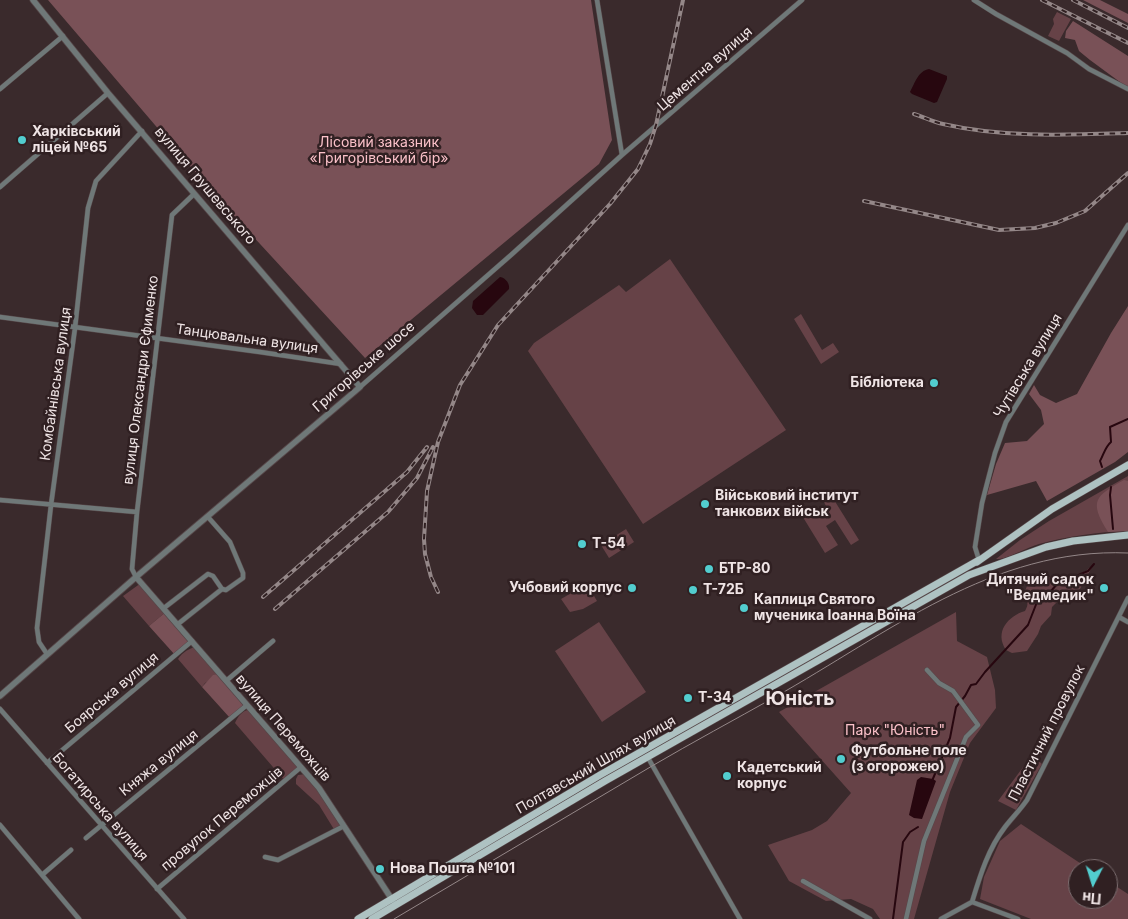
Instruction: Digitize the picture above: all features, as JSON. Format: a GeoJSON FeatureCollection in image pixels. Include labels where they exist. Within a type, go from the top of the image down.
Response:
{"type":"FeatureCollection","features":[{"type":"Feature","properties":{"kind":"main road","name":"Полтавський Шлях вулиця"},"geometry":{"type":"LineString","coordinates":[[358,919],[393,902],[979,560],[1052,510],[1128,465]]}},
{"type":"Feature","properties":{"kind":"main road"},"geometry":{"type":"LineString","coordinates":[[949,586],[975,572],[1046,547],[1102,537],[1128,535]]}},
{"type":"Feature","properties":{"kind":"main road","name":"Полтавський Шлях вулиця"},"geometry":{"type":"LineString","coordinates":[[646,754],[949,586],[979,560]]}},
{"type":"Feature","properties":{"kind":"main road","name":"Полтавський Шлях вулиця"},"geometry":{"type":"LineString","coordinates":[[372,919],[393,902]]}},
{"type":"Feature","properties":{"kind":"street","name":"вулиця Грушевського"},"geometry":{"type":"LineString","coordinates":[[32,0],[108,93],[360,386]]}},
{"type":"Feature","properties":{"kind":"street"},"geometry":{"type":"LineString","coordinates":[[597,0],[622,155]]}},
{"type":"Feature","properties":{"kind":"street","name":"Цементна вулиця"},"geometry":{"type":"LineString","coordinates":[[622,155],[802,0]]}},
{"type":"Feature","properties":{"kind":"street"},"geometry":{"type":"LineString","coordinates":[[974,0],[996,14],[1068,52],[1089,69],[1128,90]]}},
{"type":"Feature","properties":{"kind":"street"},"geometry":{"type":"LineString","coordinates":[[0,89],[63,36]]}},
{"type":"Feature","properties":{"kind":"street"},"geometry":{"type":"LineString","coordinates":[[0,187],[108,93]]}},
{"type":"Feature","properties":{"kind":"street","name":"Комбайнівська вулиця"},"geometry":{"type":"LineString","coordinates":[[47,654],[39,642],[37,628],[51,504],[75,328],[88,208],[96,181],[142,131]]}},
{"type":"Feature","properties":{"kind":"street","name":"Григорівське шосе"},"geometry":{"type":"LineString","coordinates":[[0,696],[511,255],[622,155]]}},
{"type":"Feature","properties":{"kind":"street","name":"вулиця Олександри Єфименко"},"geometry":{"type":"LineString","coordinates":[[136,577],[132,569],[137,512],[172,215],[194,194]]}},
{"type":"Feature","properties":{"kind":"street","name":"Чутівська вулиця"},"geometry":{"type":"LineString","coordinates":[[979,560],[974,547],[982,503],[995,453],[1006,422],[1128,225]]}},
{"type":"Feature","properties":{"kind":"street","name":"Танцювальна вулиця"},"geometry":{"type":"LineString","coordinates":[[0,317],[341,364]]}},
{"type":"Feature","properties":{"kind":"street"},"geometry":{"type":"LineString","coordinates":[[0,500],[137,512]]}},
{"type":"Feature","properties":{"kind":"street"},"geometry":{"type":"LineString","coordinates":[[178,624],[222,589],[226,590],[242,579],[243,576],[230,542],[208,517]]}},
{"type":"Feature","properties":{"kind":"street"},"geometry":{"type":"LineString","coordinates":[[164,608],[208,574],[213,576],[222,589]]}},
{"type":"Feature","properties":{"kind":"street","name":"вулиця Переможців"},"geometry":{"type":"LineString","coordinates":[[136,577],[319,788],[393,902]]}},
{"type":"Feature","properties":{"kind":"street","name":"Пластичний провулок"},"geometry":{"type":"LineString","coordinates":[[972,902],[987,858],[1005,827],[1027,800],[1128,598]]}},
{"type":"Feature","properties":{"kind":"street"},"geometry":{"type":"LineString","coordinates":[[1119,617],[1128,622]]}},
{"type":"Feature","properties":{"kind":"street","name":"Боярська вулиця"},"geometry":{"type":"LineString","coordinates":[[47,763],[192,641]]}},
{"type":"Feature","properties":{"kind":"street"},"geometry":{"type":"LineString","coordinates":[[226,681],[273,641]]}},
{"type":"Feature","properties":{"kind":"street"},"geometry":{"type":"LineString","coordinates":[[906,919],[924,841],[966,737],[978,725],[953,691],[939,683],[927,670]]}},
{"type":"Feature","properties":{"kind":"street","name":"Княжа вулиця"},"geometry":{"type":"LineString","coordinates":[[86,838],[246,705]]}},
{"type":"Feature","properties":{"kind":"street","name":"Богатирська вулиця"},"geometry":{"type":"LineString","coordinates":[[0,709],[184,919]]}},
{"type":"Feature","properties":{"kind":"street"},"geometry":{"type":"LineString","coordinates":[[646,754],[740,919]]}},
{"type":"Feature","properties":{"kind":"street","name":"провулок Переможців"},"geometry":{"type":"LineString","coordinates":[[157,888],[301,767]]}},
{"type":"Feature","properties":{"kind":"street"},"geometry":{"type":"LineString","coordinates":[[0,825],[77,918]]}},
{"type":"Feature","properties":{"kind":"street"},"geometry":{"type":"LineString","coordinates":[[265,857],[278,860],[344,826]]}},
{"type":"Feature","properties":{"kind":"street"},"geometry":{"type":"LineString","coordinates":[[42,874],[71,850]]}},
{"type":"Feature","properties":{"kind":"street"},"geometry":{"type":"LineString","coordinates":[[803,881],[870,919]]}},
{"type":"Feature","properties":{"kind":"street"},"geometry":{"type":"LineString","coordinates":[[941,919],[972,902],[1018,919]]}},
{"type":"Feature","properties":{"kind":"green space","name":"Лісовий заказник «Григорівський бір»"},"geometry":{"type":"Polygon","coordinates":[[[48,0],[591,0],[612,140],[599,164],[365,358],[214,194],[48,0]]]}},
{"type":"Feature","properties":{"kind":"green space"},"geometry":{"type":"Polygon","coordinates":[[[1083,0],[1100,0],[1128,14],[1128,23],[1083,0]]]}},
{"type":"Feature","properties":{"kind":"green space"},"geometry":{"type":"Polygon","coordinates":[[[1057,12],[1071,19],[1059,41],[1048,36],[1057,12]]]}},
{"type":"Feature","properties":{"kind":"green space"},"geometry":{"type":"Polygon","coordinates":[[[1073,21],[1128,56],[1128,88],[1079,51],[1075,40],[1065,38],[1066,31],[1073,21]]]}},
{"type":"Feature","properties":{"kind":"green space"},"geometry":{"type":"Polygon","coordinates":[[[670,259],[786,430],[643,524],[528,351],[534,343],[619,285],[626,292],[670,259]]]}},
{"type":"Feature","properties":{"kind":"green space"},"geometry":{"type":"Polygon","coordinates":[[[1128,306],[1128,452],[1115,462],[1047,501],[1036,481],[987,495],[996,464],[1005,443],[1027,441],[1044,424],[1041,410],[1029,394],[1034,385],[1040,395],[1056,403],[1077,394],[1128,306]]]}},
{"type":"Feature","properties":{"kind":"green space"},"geometry":{"type":"Polygon","coordinates":[[[801,314],[822,350],[833,343],[839,352],[821,364],[794,319],[801,314]]]}},
{"type":"Feature","properties":{"kind":"green space"},"geometry":{"type":"Polygon","coordinates":[[[1128,476],[1128,531],[1094,533],[1061,539],[1039,544],[1005,558],[996,559],[1049,521],[1128,476]]]}},
{"type":"Feature","properties":{"kind":"green space"},"geometry":{"type":"Polygon","coordinates":[[[1124,480],[1128,481],[1128,531],[1108,532],[1098,513],[1098,500],[1107,490],[1124,480]]]}},
{"type":"Feature","properties":{"kind":"green space"},"geometry":{"type":"Polygon","coordinates":[[[831,495],[859,540],[851,545],[835,520],[826,526],[838,545],[825,553],[801,514],[812,507],[818,516],[828,510],[823,500],[831,495]]]}},
{"type":"Feature","properties":{"kind":"green space"},"geometry":{"type":"Polygon","coordinates":[[[626,529],[634,542],[609,558],[601,545],[626,529]]]}},
{"type":"Feature","properties":{"kind":"green space"},"geometry":{"type":"Polygon","coordinates":[[[1092,567],[1080,589],[1075,594],[1056,603],[1052,607],[1051,615],[1041,626],[1027,651],[1012,653],[1006,650],[1002,631],[1008,621],[1025,611],[1027,603],[1023,596],[1027,586],[1035,587],[1044,578],[1049,577],[1068,579],[1092,567]]]}},
{"type":"Feature","properties":{"kind":"green space"},"geometry":{"type":"Polygon","coordinates":[[[141,583],[167,611],[149,626],[123,596],[141,583]]]}},
{"type":"Feature","properties":{"kind":"green space"},"geometry":{"type":"Polygon","coordinates":[[[587,584],[597,601],[583,609],[570,612],[561,599],[587,584]]]}},
{"type":"Feature","properties":{"kind":"green space"},"geometry":{"type":"Polygon","coordinates":[[[167,611],[192,641],[175,655],[149,626],[167,611]]]}},
{"type":"Feature","properties":{"kind":"green space","name":"Парк \"Юність\""},"geometry":{"type":"Polygon","coordinates":[[[956,612],[957,641],[987,657],[995,690],[996,708],[970,743],[950,792],[914,919],[880,919],[873,909],[851,899],[826,901],[789,881],[768,845],[812,830],[827,821],[851,793],[779,712],[956,612]]]}},
{"type":"Feature","properties":{"kind":"green space"},"geometry":{"type":"Polygon","coordinates":[[[599,622],[646,692],[602,722],[555,651],[599,622]]]}},
{"type":"Feature","properties":{"kind":"green space"},"geometry":{"type":"Polygon","coordinates":[[[197,647],[220,674],[202,687],[178,659],[186,651],[197,647]]]}},
{"type":"Feature","properties":{"kind":"green space"},"geometry":{"type":"Polygon","coordinates":[[[220,674],[247,705],[230,718],[202,687],[213,675],[220,674]]]}},
{"type":"Feature","properties":{"kind":"green space"},"geometry":{"type":"Polygon","coordinates":[[[250,709],[297,763],[297,771],[285,781],[235,723],[241,714],[250,709]]]}},
{"type":"Feature","properties":{"kind":"green space"},"geometry":{"type":"Polygon","coordinates":[[[1032,755],[1042,764],[1016,810],[998,801],[1032,755]]]}},
{"type":"Feature","properties":{"kind":"green space"},"geometry":{"type":"Polygon","coordinates":[[[306,774],[344,826],[335,831],[319,805],[296,784],[298,775],[306,774]]]}},
{"type":"Feature","properties":{"kind":"green space"},"geometry":{"type":"Polygon","coordinates":[[[1021,824],[1074,859],[1068,859],[1068,909],[1118,909],[1118,888],[1128,894],[1128,919],[1031,919],[980,899],[984,877],[1000,841],[1021,824]]]}},
{"type":"Feature","properties":{"kind":"shaded area"},"geometry":{"type":"Polygon","coordinates":[[[929,69],[947,76],[937,102],[934,103],[910,92],[919,75],[929,69]]]}},
{"type":"Feature","properties":{"kind":"shaded area"},"geometry":{"type":"Polygon","coordinates":[[[500,277],[507,282],[509,289],[483,315],[477,315],[472,308],[473,301],[500,277]]]}},
{"type":"Feature","properties":{"kind":"shaded area"},"geometry":{"type":"Polygon","coordinates":[[[921,777],[936,781],[922,819],[909,815],[917,780],[921,777]]]}},
{"type":"Feature","properties":{"kind":"waterway"},"geometry":{"type":"LineString","coordinates":[[1102,467],[1100,461],[1111,442],[1110,427],[1128,419]]}},
{"type":"Feature","properties":{"kind":"waterway"},"geometry":{"type":"LineString","coordinates":[[1111,487],[1113,529]]}},
{"type":"Feature","properties":{"kind":"waterway"},"geometry":{"type":"LineString","coordinates":[[932,781],[950,738],[956,707],[971,685],[976,684],[1028,625],[1037,602],[1046,597],[1057,584],[1088,571],[1094,564]]}},
{"type":"Feature","properties":{"kind":"waterway"},"geometry":{"type":"LineString","coordinates":[[893,919],[903,842],[910,832],[918,827]]}},
{"type":"Feature","properties":{"kind":"tram line"},"geometry":{"type":"LineString","coordinates":[[394,919],[652,766],[943,599],[987,579],[1032,564],[1079,555],[1128,553]]}},
{"type":"Feature","properties":{"kind":"railway"},"geometry":{"type":"LineString","coordinates":[[438,592],[431,577],[425,554],[427,491],[438,442],[460,385],[498,325],[610,204],[638,169],[650,144],[656,125],[683,0]]}},
{"type":"Feature","properties":{"kind":"railway"},"geometry":{"type":"LineString","coordinates":[[1042,0],[1128,43]]}},
{"type":"Feature","properties":{"kind":"railway"},"geometry":{"type":"LineString","coordinates":[[1073,0],[1128,28]]}},
{"type":"Feature","properties":{"kind":"railway"},"geometry":{"type":"LineString","coordinates":[[914,114],[943,124],[989,132],[1012,134],[1128,133]]}},
{"type":"Feature","properties":{"kind":"railway"},"geometry":{"type":"LineString","coordinates":[[864,201],[999,230],[1035,228],[1056,223],[1085,211],[1128,173]]}},
{"type":"Feature","properties":{"kind":"railway"},"geometry":{"type":"LineString","coordinates":[[263,597],[407,472],[427,447]]}},
{"type":"Feature","properties":{"kind":"railway"},"geometry":{"type":"LineString","coordinates":[[275,609],[388,512],[417,478],[433,447]]}},
{"type":"Feature","properties":{"kind":"place","name":"Харківський ліцей №65"},"geometry":{"type":"Point","coordinates":[22,140]}},
{"type":"Feature","properties":{"kind":"place","name":"Бібліотека"},"geometry":{"type":"Point","coordinates":[934,383]}},
{"type":"Feature","properties":{"kind":"place","name":"Військовий інститут танкових військ"},"geometry":{"type":"Point","coordinates":[705,504]}},
{"type":"Feature","properties":{"kind":"place","name":"Т-54"},"geometry":{"type":"Point","coordinates":[582,544]}},
{"type":"Feature","properties":{"kind":"place","name":"БТР-80"},"geometry":{"type":"Point","coordinates":[709,569]}},
{"type":"Feature","properties":{"kind":"place","name":"Учбовий корпус"},"geometry":{"type":"Point","coordinates":[632,588]}},
{"type":"Feature","properties":{"kind":"place","name":"Дитячий садок \"Ведмедик\""},"geometry":{"type":"Point","coordinates":[1104,588]}},
{"type":"Feature","properties":{"kind":"place","name":"Т-72Б"},"geometry":{"type":"Point","coordinates":[693,590]}},
{"type":"Feature","properties":{"kind":"place","name":"Каплиця Святого мученика Іоанна Воїна"},"geometry":{"type":"Point","coordinates":[744,608]}},
{"type":"Feature","properties":{"kind":"place","name":"T-34"},"geometry":{"type":"Point","coordinates":[688,698]}},
{"type":"Feature","properties":{"kind":"place","name":"Футбольне поле (з огорожею)"},"geometry":{"type":"Point","coordinates":[841,759]}},
{"type":"Feature","properties":{"kind":"place","name":"Кадетський корпус"},"geometry":{"type":"Point","coordinates":[727,776]}},
{"type":"Feature","properties":{"kind":"place","name":"Нова Пошта №101"},"geometry":{"type":"Point","coordinates":[380,869]}},
{"type":"Feature","properties":{"kind":"district","name":"Юність"},"geometry":{"type":"Point","coordinates":[800,699]}}]}
